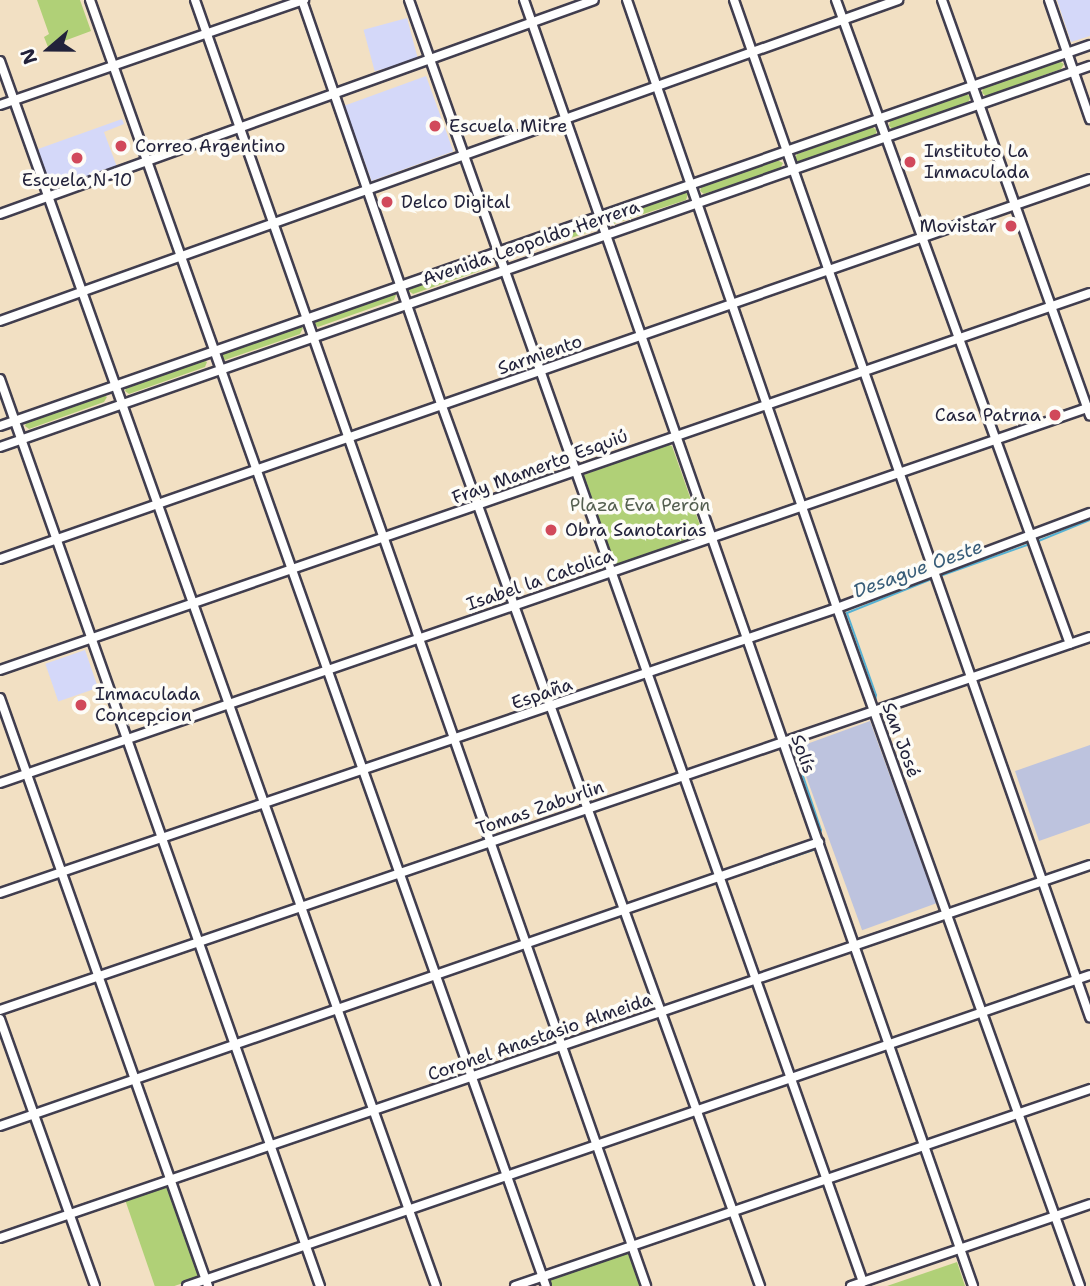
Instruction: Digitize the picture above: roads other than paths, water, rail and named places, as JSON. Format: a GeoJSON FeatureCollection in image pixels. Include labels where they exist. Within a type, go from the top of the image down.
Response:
{"type":"FeatureCollection","features":[{"type":"Feature","properties":{"kind":"street"},"geometry":{"type":"LineString","coordinates":[[90,0],[546,1286]]}},
{"type":"Feature","properties":{"kind":"street"},"geometry":{"type":"LineString","coordinates":[[195,0],[310,337],[646,1286]]}},
{"type":"Feature","properties":{"kind":"street"},"geometry":{"type":"LineString","coordinates":[[0,105],[303,0],[442,406],[760,1286]]}},
{"type":"Feature","properties":{"kind":"street"},"geometry":{"type":"LineString","coordinates":[[409,0],[495,252],[863,1282]]}},
{"type":"Feature","properties":{"kind":"street","name":"Solís"},"geometry":{"type":"LineString","coordinates":[[524,0],[673,436],[926,1144],[973,1286]]}},
{"type":"Feature","properties":{"kind":"street"},"geometry":{"type":"LineString","coordinates":[[0,214],[594,0]]}},
{"type":"Feature","properties":{"kind":"street","name":"San José"},"geometry":{"type":"LineString","coordinates":[[627,0],[837,608],[1080,1286]]}},
{"type":"Feature","properties":{"kind":"street"},"geometry":{"type":"LineString","coordinates":[[734,0],[1090,1017]]}},
{"type":"Feature","properties":{"kind":"street"},"geometry":{"type":"LineString","coordinates":[[836,0],[1070,644]]}},
{"type":"Feature","properties":{"kind":"street"},"geometry":{"type":"LineString","coordinates":[[0,321],[898,0]]}},
{"type":"Feature","properties":{"kind":"street"},"geometry":{"type":"LineString","coordinates":[[942,0],[1089,410]]}},
{"type":"Feature","properties":{"kind":"street"},"geometry":{"type":"LineString","coordinates":[[1049,0],[1090,118]]}},
{"type":"Feature","properties":{"kind":"street","name":"Avenida Leopoldo Herrera"},"geometry":{"type":"LineString","coordinates":[[0,426],[114,384],[1090,46]]}},
{"type":"Feature","properties":{"kind":"street"},"geometry":{"type":"LineString","coordinates":[[0,61],[436,1286]]}},
{"type":"Feature","properties":{"kind":"street","name":"Avenida Leopoldo Herrera"},"geometry":{"type":"LineString","coordinates":[[0,447],[604,233],[1090,66]]}},
{"type":"Feature","properties":{"kind":"street","name":"Sarmiento"},"geometry":{"type":"LineString","coordinates":[[0,559],[1090,179]]}},
{"type":"Feature","properties":{"kind":"street","name":"Fray Mamerto Esquiú"},"geometry":{"type":"LineString","coordinates":[[0,670],[1090,293]]}},
{"type":"Feature","properties":{"kind":"street"},"geometry":{"type":"LineString","coordinates":[[0,379],[320,1286]]}},
{"type":"Feature","properties":{"kind":"street","name":"Isabel la Catolica"},"geometry":{"type":"LineString","coordinates":[[0,783],[996,439],[1089,410]]}},
{"type":"Feature","properties":{"kind":"street","name":"España"},"geometry":{"type":"LineString","coordinates":[[0,893],[647,675],[934,574],[1090,513]]}},
{"type":"Feature","properties":{"kind":"street","name":"Tomas Zaburlin"},"geometry":{"type":"LineString","coordinates":[[0,1010],[302,908],[873,708],[1090,637]]}},
{"type":"Feature","properties":{"kind":"street"},"geometry":{"type":"LineString","coordinates":[[0,698],[207,1283]]}},
{"type":"Feature","properties":{"kind":"street"},"geometry":{"type":"LineString","coordinates":[[0,1126],[819,842]]}},
{"type":"Feature","properties":{"kind":"street","name":"Coronel Anastasio Almeida"},"geometry":{"type":"LineString","coordinates":[[0,1238],[1090,864]]}},
{"type":"Feature","properties":{"kind":"street"},"geometry":{"type":"LineString","coordinates":[[187,1286],[207,1283],[305,1245],[696,1110],[891,1046],[1090,975]]}},
{"type":"Feature","properties":{"kind":"street"},"geometry":{"type":"LineString","coordinates":[[0,1019],[95,1286]]}},
{"type":"Feature","properties":{"kind":"street"},"geometry":{"type":"LineString","coordinates":[[515,1286],[1090,1089]]}},
{"type":"Feature","properties":{"kind":"street"},"geometry":{"type":"LineString","coordinates":[[850,1286],[1090,1204]]}},
{"type":"Feature","properties":{"kind":"waterway","name":"Desague Oeste"},"geometry":{"type":"LineString","coordinates":[[1036,542],[1090,520]]}},
{"type":"Feature","properties":{"kind":"waterway","name":"Desague Oeste"},"geometry":{"type":"LineString","coordinates":[[940,576],[1030,544]]}},
{"type":"Feature","properties":{"kind":"waterway","name":"Desague Oeste"},"geometry":{"type":"LineString","coordinates":[[875,703],[876,695],[847,613],[932,579]]}},
{"type":"Feature","properties":{"kind":"waterway","name":"Desague Oeste"},"geometry":{"type":"LineString","coordinates":[[799,741],[870,717]]}},
{"type":"Feature","properties":{"kind":"waterway","name":"Desague Oeste"},"geometry":{"type":"LineString","coordinates":[[792,743],[821,830],[819,837]]}},
{"type":"Feature","properties":{"kind":"waterway","name":"Desague Oeste"},"geometry":{"type":"LineString","coordinates":[[725,880],[816,849]]}},
{"type":"Feature","properties":{"kind":"place","name":"Escuela Mitre"},"geometry":{"type":"Point","coordinates":[435,126]}},
{"type":"Feature","properties":{"kind":"place","name":"Correo Argentino"},"geometry":{"type":"Point","coordinates":[121,146]}},
{"type":"Feature","properties":{"kind":"place","name":"Escuela N 10"},"geometry":{"type":"Point","coordinates":[77,158]}},
{"type":"Feature","properties":{"kind":"place","name":"Instituto La Inmaculada"},"geometry":{"type":"Point","coordinates":[910,162]}},
{"type":"Feature","properties":{"kind":"place","name":"Delco Digital"},"geometry":{"type":"Point","coordinates":[387,202]}},
{"type":"Feature","properties":{"kind":"place","name":"Movistar"},"geometry":{"type":"Point","coordinates":[1011,226]}},
{"type":"Feature","properties":{"kind":"place","name":"Casa Patrna"},"geometry":{"type":"Point","coordinates":[1055,415]}},
{"type":"Feature","properties":{"kind":"place","name":"Obra Sanotarias"},"geometry":{"type":"Point","coordinates":[551,530]}},
{"type":"Feature","properties":{"kind":"place","name":"Inmaculada Concepcion"},"geometry":{"type":"Point","coordinates":[81,705]}},
{"type":"Feature","properties":{"kind":"park label","name":"Plaza Eva Perón"},"geometry":{"type":"Point","coordinates":[640,505]}}]}
